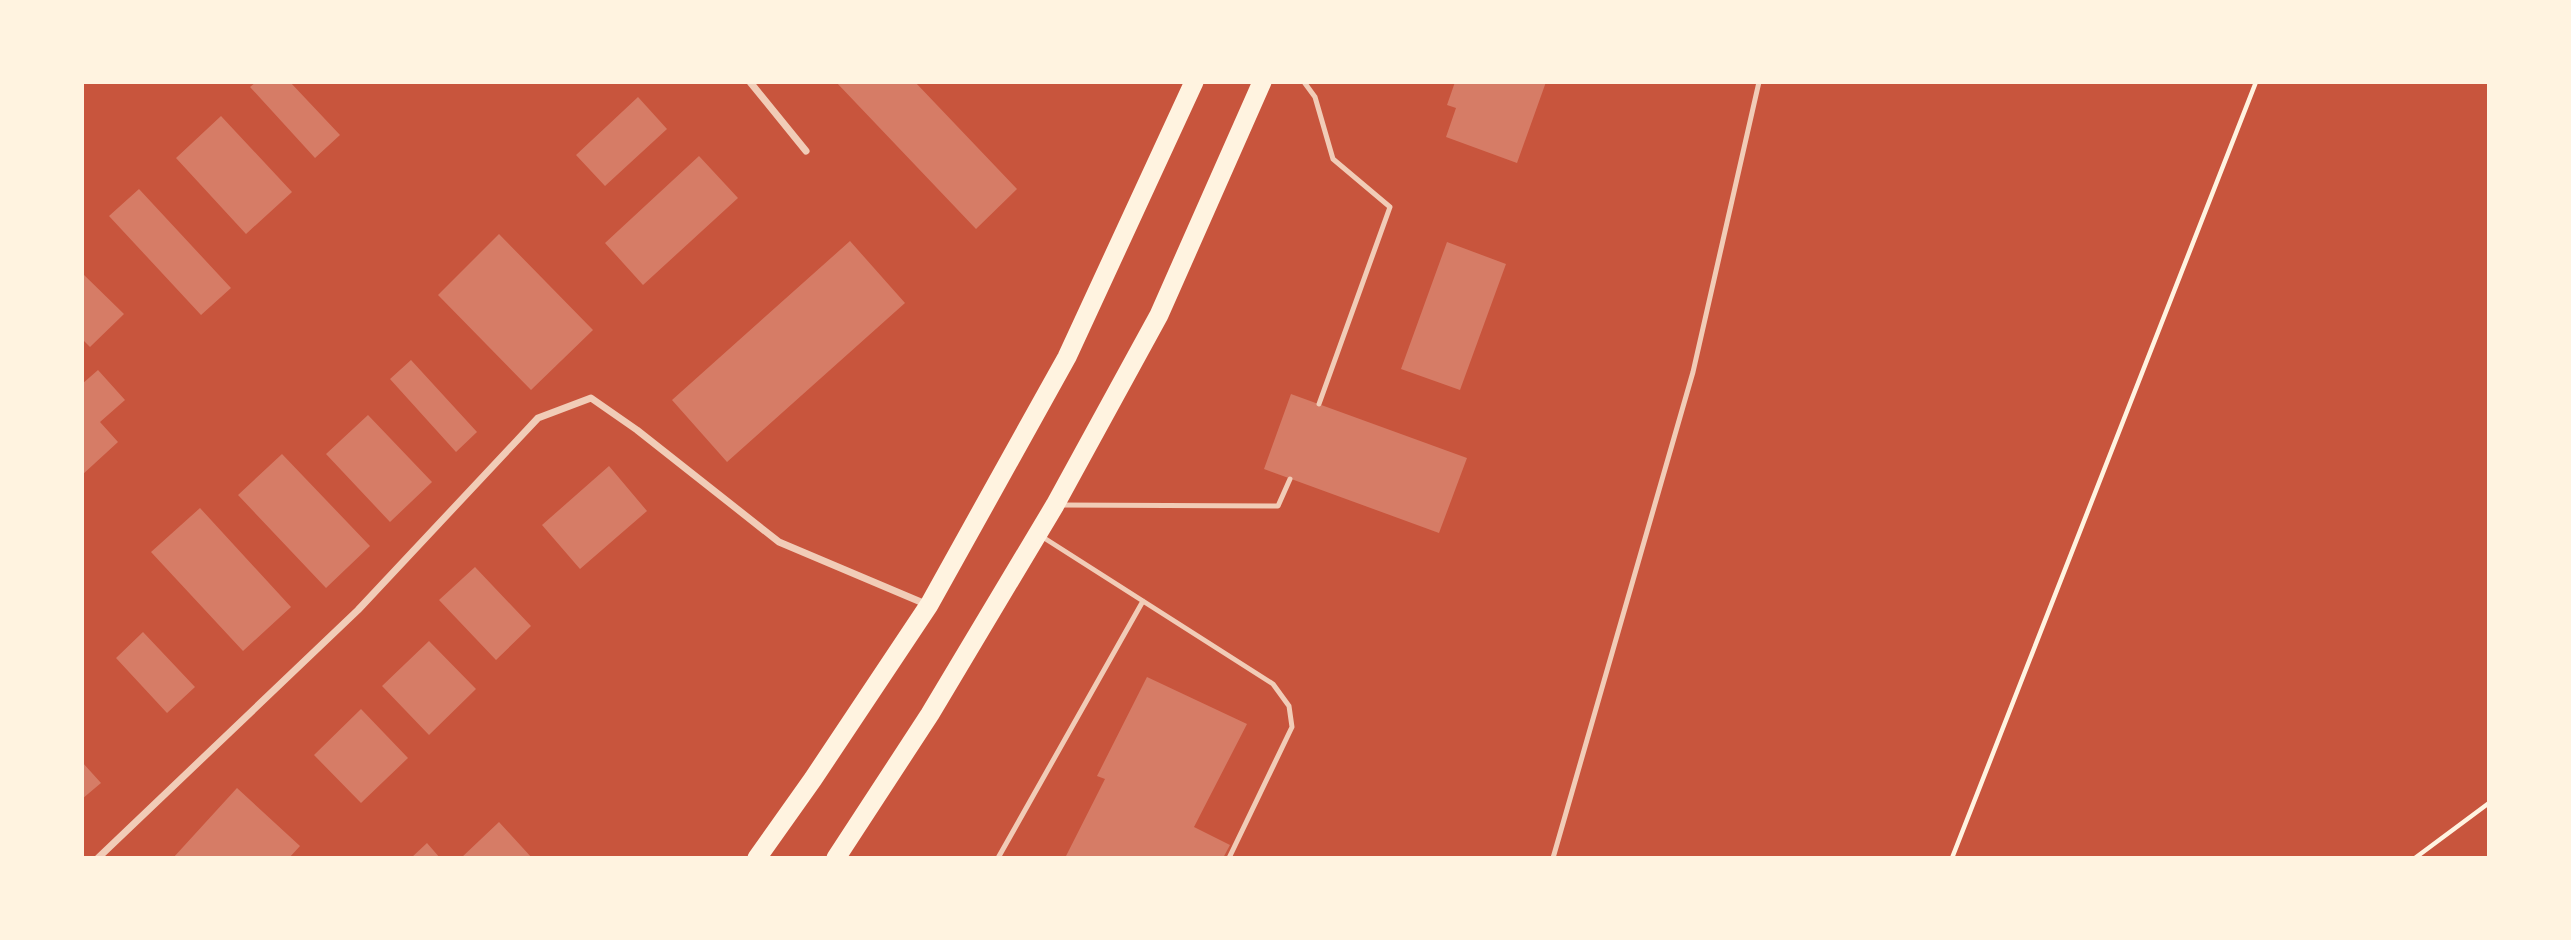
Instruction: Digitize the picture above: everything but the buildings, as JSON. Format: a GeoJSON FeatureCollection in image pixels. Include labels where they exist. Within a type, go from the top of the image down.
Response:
{"type":"FeatureCollection","features":[{"type":"Feature","properties":{"kind":"highway"},"geometry":{"type":"LineString","coordinates":[[757,858],[929,605],[1067,357],[1194,82]]}},
{"type":"Feature","properties":{"kind":"highway"},"geometry":{"type":"LineString","coordinates":[[836,858],[930,713],[1055,505],[1159,315],[1262,82]]}},
{"type":"Feature","properties":{"kind":"street"},"geometry":{"type":"LineString","coordinates":[[750,82],[806,152]]}},
{"type":"Feature","properties":{"kind":"street"},"geometry":{"type":"LineString","coordinates":[[98,858],[358,610],[538,418],[591,398],[637,430],[779,542],[929,605]]}},
{"type":"Feature","properties":{"kind":"lane"},"geometry":{"type":"LineString","coordinates":[[1304,82],[1315,97],[1333,159],[1390,207],[1319,404]]}},
{"type":"Feature","properties":{"kind":"lane"},"geometry":{"type":"LineString","coordinates":[[1553,858],[1693,372],[1759,82]]}},
{"type":"Feature","properties":{"kind":"lane"},"geometry":{"type":"LineString","coordinates":[[1055,505],[1278,506],[1290,479]]}},
{"type":"Feature","properties":{"kind":"lane"},"geometry":{"type":"LineString","coordinates":[[1038,534],[1273,684],[1289,706],[1292,727],[1229,858]]}},
{"type":"Feature","properties":{"kind":"lane"},"geometry":{"type":"LineString","coordinates":[[998,858],[1143,601]]}},
{"type":"Feature","properties":{"kind":"path"},"geometry":{"type":"LineString","coordinates":[[1952,858],[2256,82]]}},
{"type":"Feature","properties":{"kind":"path"},"geometry":{"type":"LineString","coordinates":[[2415,858],[2489,803]]}}]}
